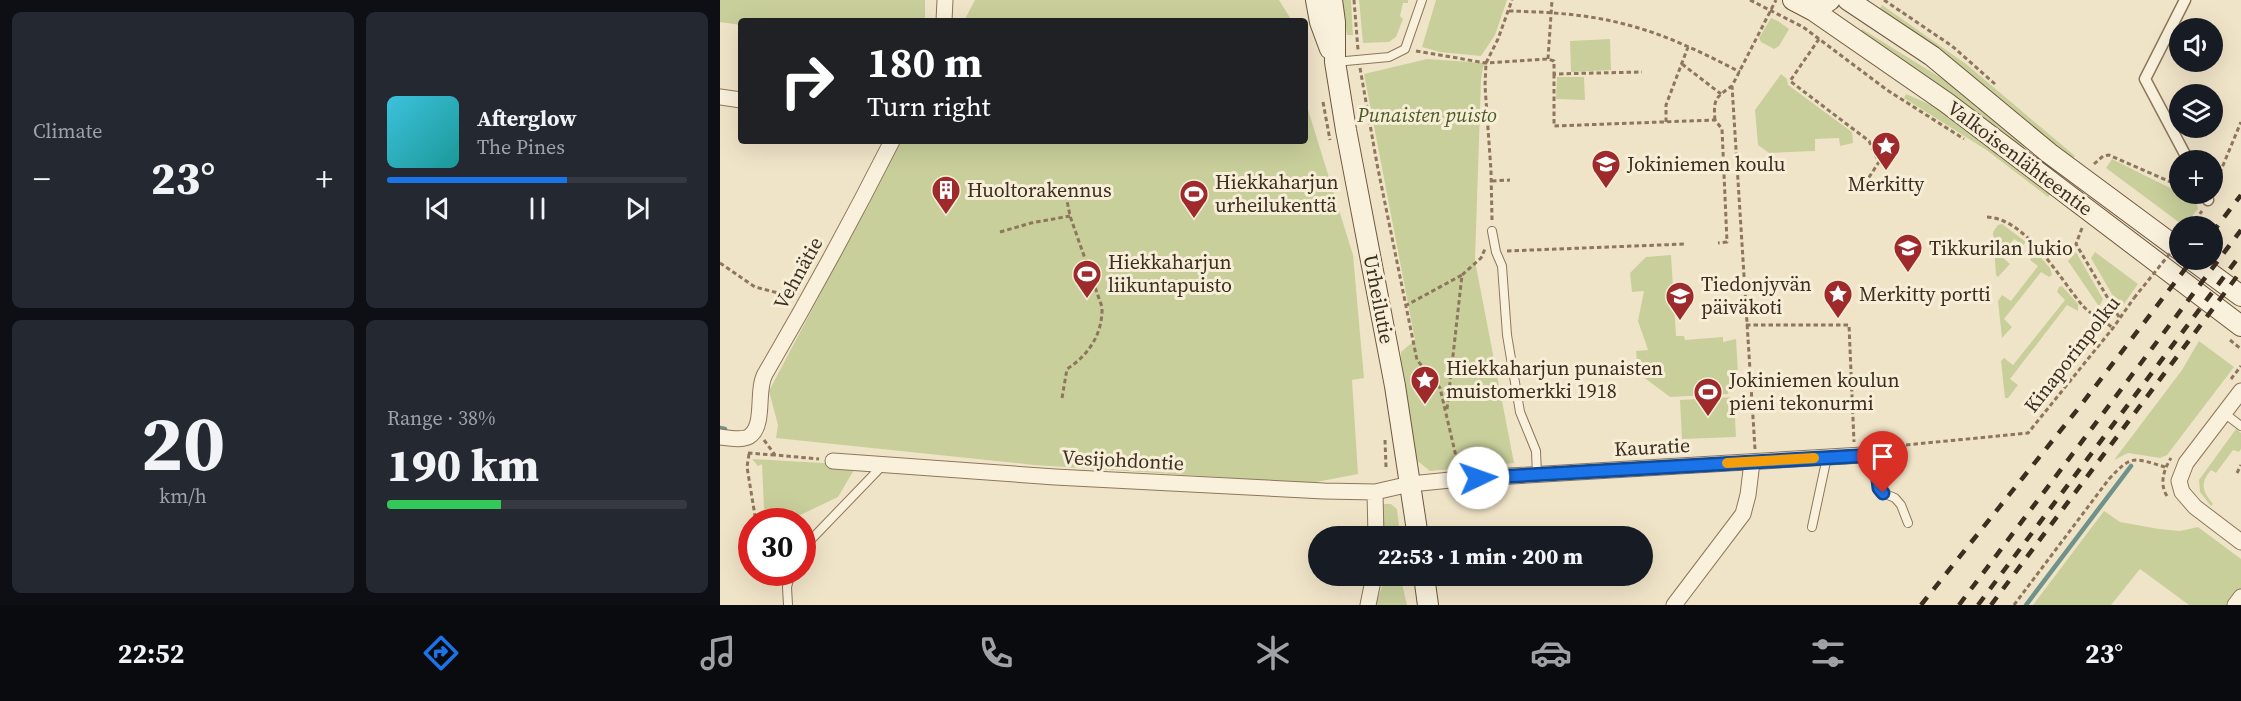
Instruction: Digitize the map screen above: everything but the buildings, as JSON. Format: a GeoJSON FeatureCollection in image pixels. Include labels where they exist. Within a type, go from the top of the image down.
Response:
{"type":"FeatureCollection","features":[{"type":"Feature","properties":{"kind":"main road","name":"Urheilutie"},"geometry":{"type":"LineString","coordinates":[[1316,0],[1320,22],[1335,62]]}},
{"type":"Feature","properties":{"kind":"main road","name":"Urheilutie"},"geometry":{"type":"LineString","coordinates":[[1332,0],[1335,22],[1335,62],[1395,386],[1416,526]]}},
{"type":"Feature","properties":{"kind":"main road","name":"Valkoisenlähteentie"},"geometry":{"type":"LineString","coordinates":[[1793,0],[1814,5],[1957,110],[2241,326]]}},
{"type":"Feature","properties":{"kind":"main road"},"geometry":{"type":"LineString","coordinates":[[1814,5],[1830,0]]}},
{"type":"Feature","properties":{"kind":"main road","name":"Valkoisenlähteentie"},"geometry":{"type":"LineString","coordinates":[[1848,0],[1932,56],[2049,153],[2169,242]]}},
{"type":"Feature","properties":{"kind":"main road"},"geometry":{"type":"LineString","coordinates":[[2206,270],[2241,296]]}},
{"type":"Feature","properties":{"kind":"main road"},"geometry":{"type":"LineString","coordinates":[[1425,586],[1428,605]]}},
{"type":"Feature","properties":{"kind":"street"},"geometry":{"type":"LineString","coordinates":[[944,18],[945,0]]}},
{"type":"Feature","properties":{"kind":"street"},"geometry":{"type":"LineString","coordinates":[[2183,150],[2145,79],[2185,0]]}},
{"type":"Feature","properties":{"kind":"street"},"geometry":{"type":"LineString","coordinates":[[720,97],[738,100]]}},
{"type":"Feature","properties":{"kind":"street","name":"Vehnätie"},"geometry":{"type":"LineString","coordinates":[[755,430],[762,380],[808,300],[890,144]]}},
{"type":"Feature","properties":{"kind":"street"},"geometry":{"type":"LineString","coordinates":[[2235,386],[2224,413],[2186,462],[2179,481],[2182,492],[2195,507],[2241,542]]}},
{"type":"Feature","properties":{"kind":"street"},"geometry":{"type":"LineString","coordinates":[[720,437],[744,438],[750,436],[755,430]]}},
{"type":"Feature","properties":{"kind":"street","name":"Kauratie"},"geometry":{"type":"LineString","coordinates":[[1410,484],[1537,474],[1896,453]]}},
{"type":"Feature","properties":{"kind":"street","name":"Vesijohdontie"},"geometry":{"type":"LineString","coordinates":[[833,461],[1179,484],[1375,492],[1410,484]]}},
{"type":"Feature","properties":{"kind":"street"},"geometry":{"type":"LineString","coordinates":[[1674,605],[1743,514],[1752,462]]}},
{"type":"Feature","properties":{"kind":"street"},"geometry":{"type":"LineString","coordinates":[[1375,492],[1376,526]]}},
{"type":"Feature","properties":{"kind":"street"},"geometry":{"type":"LineString","coordinates":[[1368,605],[1372,586]]}},
{"type":"Feature","properties":{"kind":"street"},"geometry":{"type":"LineString","coordinates":[[2235,605],[2241,597]]}},
{"type":"Feature","properties":{"kind":"lane"},"geometry":{"type":"LineString","coordinates":[[1335,62],[1389,57],[1405,49],[1422,0]]}},
{"type":"Feature","properties":{"kind":"lane"},"geometry":{"type":"LineString","coordinates":[[1492,231],[1496,252],[1502,266],[1507,335],[1520,412],[1536,451],[1537,474]]}},
{"type":"Feature","properties":{"kind":"lane"},"geometry":{"type":"LineString","coordinates":[[2224,413],[2241,426]]}},
{"type":"Feature","properties":{"kind":"lane"},"geometry":{"type":"LineString","coordinates":[[1875,455],[1879,488],[1883,493],[1895,498],[1901,505],[1908,523]]}},
{"type":"Feature","properties":{"kind":"lane"},"geometry":{"type":"LineString","coordinates":[[1812,527],[1824,481],[1827,458]]}},
{"type":"Feature","properties":{"kind":"lane"},"geometry":{"type":"LineString","coordinates":[[816,534],[883,465]]}},
{"type":"Feature","properties":{"kind":"lane"},"geometry":{"type":"LineString","coordinates":[[787,586],[788,605]]}},
{"type":"Feature","properties":{"kind":"path"},"geometry":{"type":"LineString","coordinates":[[1354,0],[1359,59],[1375,153],[1416,360],[1437,384],[1461,479]]}},
{"type":"Feature","properties":{"kind":"path"},"geometry":{"type":"LineString","coordinates":[[1405,306],[1462,275],[1481,258],[1492,231],[1492,181],[1485,86],[1486,63],[1512,0]]}},
{"type":"Feature","properties":{"kind":"path"},"geometry":{"type":"LineString","coordinates":[[1548,59],[1552,0]]}},
{"type":"Feature","properties":{"kind":"path"},"geometry":{"type":"LineString","coordinates":[[1750,0],[1819,39],[1887,90],[1965,140]]}},
{"type":"Feature","properties":{"kind":"path"},"geometry":{"type":"LineString","coordinates":[[1718,243],[1727,242],[1722,129],[1715,120],[1716,98],[1732,86],[1776,0]]}},
{"type":"Feature","properties":{"kind":"path"},"geometry":{"type":"LineString","coordinates":[[1509,11],[1552,12],[1624,24],[1688,47],[1740,72]]}},
{"type":"Feature","properties":{"kind":"path"},"geometry":{"type":"LineString","coordinates":[[1819,39],[1790,81],[1869,141],[1879,162],[1860,192]]}},
{"type":"Feature","properties":{"kind":"path"},"geometry":{"type":"LineString","coordinates":[[1666,122],[1666,105],[1688,47]]}},
{"type":"Feature","properties":{"kind":"path"},"geometry":{"type":"LineString","coordinates":[[1405,49],[1486,63],[1548,59],[1554,61],[1554,126],[1715,120]]}},
{"type":"Feature","properties":{"kind":"path"},"geometry":{"type":"LineString","coordinates":[[1682,64],[1721,94]]}},
{"type":"Feature","properties":{"kind":"path"},"geometry":{"type":"LineString","coordinates":[[1554,74],[1642,72]]}},
{"type":"Feature","properties":{"kind":"path"},"geometry":{"type":"LineString","coordinates":[[1732,86],[1746,325],[1755,432],[1755,453],[1752,462]]}},
{"type":"Feature","properties":{"kind":"path"},"geometry":{"type":"LineString","coordinates":[[2223,162],[2241,122]]}},
{"type":"Feature","properties":{"kind":"path"},"geometry":{"type":"LineString","coordinates":[[2094,164],[2103,156],[2109,155],[2169,181]]}},
{"type":"Feature","properties":{"kind":"path"},"geometry":{"type":"LineString","coordinates":[[1492,181],[1510,180]]}},
{"type":"Feature","properties":{"kind":"path"},"geometry":{"type":"LineString","coordinates":[[1062,398],[1066,369],[1080,360],[1089,350],[1101,328],[1103,317],[1102,307],[1070,216],[1064,185]]}},
{"type":"Feature","properties":{"kind":"path"},"geometry":{"type":"LineString","coordinates":[[1000,232],[1031,223],[1070,216]]}},
{"type":"Feature","properties":{"kind":"path"},"geometry":{"type":"LineString","coordinates":[[1987,218],[1999,218],[2034,243],[2085,308],[2113,328]]}},
{"type":"Feature","properties":{"kind":"path"},"geometry":{"type":"LineString","coordinates":[[2073,221],[2082,228],[2076,243],[2119,317]]}},
{"type":"Feature","properties":{"kind":"path"},"geometry":{"type":"LineString","coordinates":[[1496,252],[1685,244]]}},
{"type":"Feature","properties":{"kind":"path","name":"Kinaporinpolku"},"geometry":{"type":"LineString","coordinates":[[1896,453],[1901,445],[2028,433],[2169,255]]}},
{"type":"Feature","properties":{"kind":"path"},"geometry":{"type":"LineString","coordinates":[[720,264],[755,287],[808,300]]}},
{"type":"Feature","properties":{"kind":"path"},"geometry":{"type":"LineString","coordinates":[[1446,414],[1462,275]]}},
{"type":"Feature","properties":{"kind":"path"},"geometry":{"type":"LineString","coordinates":[[2149,278],[2159,285]]}},
{"type":"Feature","properties":{"kind":"path"},"geometry":{"type":"LineString","coordinates":[[1746,325],[1849,325],[1854,447]]}},
{"type":"Feature","properties":{"kind":"path"},"geometry":{"type":"LineString","coordinates":[[2235,386],[2241,366]]}},
{"type":"Feature","properties":{"kind":"path"},"geometry":{"type":"LineString","coordinates":[[755,430],[775,455],[833,461]]}},
{"type":"Feature","properties":{"kind":"path"},"geometry":{"type":"LineString","coordinates":[[749,454],[747,467],[754,508]]}},
{"type":"Feature","properties":{"kind":"path"},"geometry":{"type":"LineString","coordinates":[[2014,605],[2109,479],[2124,463],[2136,459],[2165,468]]}},
{"type":"Feature","properties":{"kind":"path"},"geometry":{"type":"LineString","coordinates":[[2237,473],[2241,465]]}},
{"type":"Feature","properties":{"kind":"green space"},"geometry":{"type":"Polygon","coordinates":[[[720,0],[925,0],[925,18],[738,18],[738,25],[720,22],[720,0]]]}},
{"type":"Feature","properties":{"kind":"green space"},"geometry":{"type":"Polygon","coordinates":[[[975,0],[1279,0],[1290,18],[966,18],[975,0]]]}},
{"type":"Feature","properties":{"kind":"green space"},"geometry":{"type":"Polygon","coordinates":[[[1341,0],[1351,0],[1353,35],[1347,35],[1341,0]]]}},
{"type":"Feature","properties":{"kind":"green space"},"geometry":{"type":"Polygon","coordinates":[[[1359,0],[1408,0],[1408,3],[1403,3],[1400,16],[1403,19],[1396,37],[1389,42],[1363,43],[1359,0]]]}},
{"type":"Feature","properties":{"kind":"green space"},"geometry":{"type":"Polygon","coordinates":[[[1436,0],[1507,0],[1495,35],[1481,56],[1440,52],[1422,47],[1436,0]]]}},
{"type":"Feature","properties":{"kind":"green space"},"geometry":{"type":"Polygon","coordinates":[[[1882,5],[1966,64],[2075,156],[2072,159],[1934,46],[1879,10],[1882,5]]]}},
{"type":"Feature","properties":{"kind":"green space"},"geometry":{"type":"Polygon","coordinates":[[[1771,18],[1789,29],[1779,46],[1774,49],[1761,42],[1759,38],[1771,18]]]}},
{"type":"Feature","properties":{"kind":"green space"},"geometry":{"type":"Polygon","coordinates":[[[1862,29],[1954,86],[2026,145],[2023,149],[1859,34],[1862,29]]]}},
{"type":"Feature","properties":{"kind":"green space"},"geometry":{"type":"Polygon","coordinates":[[[1610,39],[1611,70],[1571,72],[1570,41],[1610,39]]]}},
{"type":"Feature","properties":{"kind":"green space","name":"Punaisten puisto"},"geometry":{"type":"Polygon","coordinates":[[[1427,59],[1486,63],[1481,80],[1475,261],[1514,463],[1430,471],[1415,459],[1401,380],[1401,352],[1415,340],[1364,74],[1427,59]]]}},
{"type":"Feature","properties":{"kind":"green space"},"geometry":{"type":"Polygon","coordinates":[[[1781,74],[1787,79],[1788,85],[1852,132],[1853,143],[1840,146],[1839,138],[1815,139],[1815,151],[1769,153],[1758,145],[1755,110],[1781,74]]]}},
{"type":"Feature","properties":{"kind":"green space"},"geometry":{"type":"Polygon","coordinates":[[[1557,77],[1584,77],[1585,100],[1556,99],[1557,77]]]}},
{"type":"Feature","properties":{"kind":"green space"},"geometry":{"type":"Polygon","coordinates":[[[1906,94],[1940,109],[2051,193],[2048,197],[1985,149],[1904,98],[1906,94]]]}},
{"type":"Feature","properties":{"kind":"green space","name":"Hiekkaharjun liikuntapuisto"},"geometry":{"type":"Polygon","coordinates":[[[1308,110],[1353,255],[1364,378],[1352,380],[1358,474],[1311,483],[1034,465],[776,438],[778,425],[769,391],[899,144],[1308,144],[1308,110]]]}},
{"type":"Feature","properties":{"kind":"green space"},"geometry":{"type":"Polygon","coordinates":[[[2112,159],[2169,188],[2169,204],[2197,204],[2198,209],[2192,216],[2171,216],[2106,168],[2112,159]]]}},
{"type":"Feature","properties":{"kind":"green space"},"geometry":{"type":"Polygon","coordinates":[[[2002,224],[2026,242],[2023,245],[2014,239],[2001,256],[2010,264],[1998,277],[1993,232],[1998,225],[2002,224]]]}},
{"type":"Feature","properties":{"kind":"green space"},"geometry":{"type":"Polygon","coordinates":[[[2036,252],[2050,268],[2052,275],[2049,277],[2041,272],[2004,319],[2012,327],[2002,338],[1998,301],[2002,295],[2011,301],[2038,266],[2030,260],[2036,252]]]}},
{"type":"Feature","properties":{"kind":"green space"},"geometry":{"type":"Polygon","coordinates":[[[2076,252],[2103,299],[2100,305],[2068,261],[2076,252]]]}},
{"type":"Feature","properties":{"kind":"green space"},"geometry":{"type":"Polygon","coordinates":[[[2095,252],[2138,284],[2124,304],[2117,303],[2091,258],[2095,252]]]}},
{"type":"Feature","properties":{"kind":"green space"},"geometry":{"type":"Polygon","coordinates":[[[1671,255],[1676,336],[1684,336],[1685,340],[1723,337],[1723,342],[1736,339],[1738,373],[1732,373],[1728,394],[1670,397],[1638,373],[1636,351],[1648,350],[1638,321],[1644,291],[1632,292],[1630,273],[1646,257],[1671,255]]]}},
{"type":"Feature","properties":{"kind":"green space"},"geometry":{"type":"Polygon","coordinates":[[[2062,286],[2078,304],[2078,311],[2067,305],[2010,379],[2018,385],[2008,398],[2005,398],[2001,361],[2004,358],[2013,365],[2065,300],[2057,292],[2062,286]]]}},
{"type":"Feature","properties":{"kind":"green space"},"geometry":{"type":"Polygon","coordinates":[[[2199,341],[2234,367],[2167,455],[2160,458],[2128,453],[2114,460],[2182,370],[2199,341]]]}},
{"type":"Feature","properties":{"kind":"green space","name":"Jokiniemen koulun pieni tekonurmi"},"geometry":{"type":"Polygon","coordinates":[[[1734,397],[1736,437],[1682,439],[1680,400],[1734,397]]]}},
{"type":"Feature","properties":{"kind":"green space"},"geometry":{"type":"Polygon","coordinates":[[[2236,429],[2241,433],[2241,449],[2239,452],[2233,450],[2216,473],[2211,470],[2205,479],[2204,487],[2206,495],[2213,504],[2211,506],[2200,492],[2199,480],[2236,429]]]}},
{"type":"Feature","properties":{"kind":"green space"},"geometry":{"type":"Polygon","coordinates":[[[752,459],[857,465],[838,497],[815,508],[764,508],[762,464],[758,466],[752,459]]]}},
{"type":"Feature","properties":{"kind":"green space"},"geometry":{"type":"Polygon","coordinates":[[[1383,504],[1391,504],[1397,509],[1399,526],[1383,526],[1381,511],[1383,504]]]}},
{"type":"Feature","properties":{"kind":"green space"},"geometry":{"type":"Polygon","coordinates":[[[2104,511],[2120,522],[2159,529],[2180,531],[2198,527],[2241,559],[2241,589],[2229,605],[2189,605],[2140,569],[2111,605],[2033,605],[2104,511]]]}},
{"type":"Feature","properties":{"kind":"green space"},"geometry":{"type":"Polygon","coordinates":[[[1382,586],[1402,586],[1407,605],[1375,605],[1382,586]]]}},
{"type":"Feature","properties":{"kind":"waterway"},"geometry":{"type":"LineString","coordinates":[[720,428],[725,429]]}},
{"type":"Feature","properties":{"kind":"waterway"},"geometry":{"type":"LineString","coordinates":[[2026,605],[2131,466]]}},
{"type":"Feature","properties":{"kind":"railway"},"geometry":{"type":"LineString","coordinates":[[2223,219],[2241,195]]}},
{"type":"Feature","properties":{"kind":"railway"},"geometry":{"type":"LineString","coordinates":[[1959,605],[2241,230]]}},
{"type":"Feature","properties":{"kind":"railway"},"geometry":{"type":"LineString","coordinates":[[1978,605],[2241,254]]}},
{"type":"Feature","properties":{"kind":"railway"},"geometry":{"type":"LineString","coordinates":[[1921,605],[2081,405],[2184,270]]}},
{"type":"Feature","properties":{"kind":"railway"},"geometry":{"type":"LineString","coordinates":[[1991,605],[2241,271]]}},
{"type":"Feature","properties":{"kind":"slow traffic"},"geometry":{"type":"LineString","coordinates":[[1727,463],[1814,458]]}},
{"type":"Feature","properties":{"kind":"place","name":"Merkitty"},"geometry":{"type":"Point","coordinates":[1886,172]}},
{"type":"Feature","properties":{"kind":"place","name":"Jokiniemen koulu"},"geometry":{"type":"Point","coordinates":[1606,190]}},
{"type":"Feature","properties":{"kind":"place","name":"Huoltorakennus"},"geometry":{"type":"Point","coordinates":[946,216]}},
{"type":"Feature","properties":{"kind":"place","name":"Hiekkaharjun urheilukenttä"},"geometry":{"type":"Point","coordinates":[1194,220]}},
{"type":"Feature","properties":{"kind":"place","name":"Tikkurilan lukio"},"geometry":{"type":"Point","coordinates":[1908,274]}},
{"type":"Feature","properties":{"kind":"place","name":"Hiekkaharjun liikuntapuisto"},"geometry":{"type":"Point","coordinates":[1087,300]}},
{"type":"Feature","properties":{"kind":"place","name":"Merkitty portti"},"geometry":{"type":"Point","coordinates":[1838,320]}},
{"type":"Feature","properties":{"kind":"place","name":"Tiedonjyvän päiväkoti"},"geometry":{"type":"Point","coordinates":[1680,322]}},
{"type":"Feature","properties":{"kind":"place","name":"Hiekkaharjun punaisten muistomerkki 1918"},"geometry":{"type":"Point","coordinates":[1425,406]}},
{"type":"Feature","properties":{"kind":"place","name":"Jokiniemen koulun pieni tekonurmi"},"geometry":{"type":"Point","coordinates":[1708,418]}},
{"type":"Feature","properties":{"kind":"route"},"geometry":{"type":"LineString","coordinates":[[1478,478],[1875,455],[1879,488],[1883,493]]}}]}
